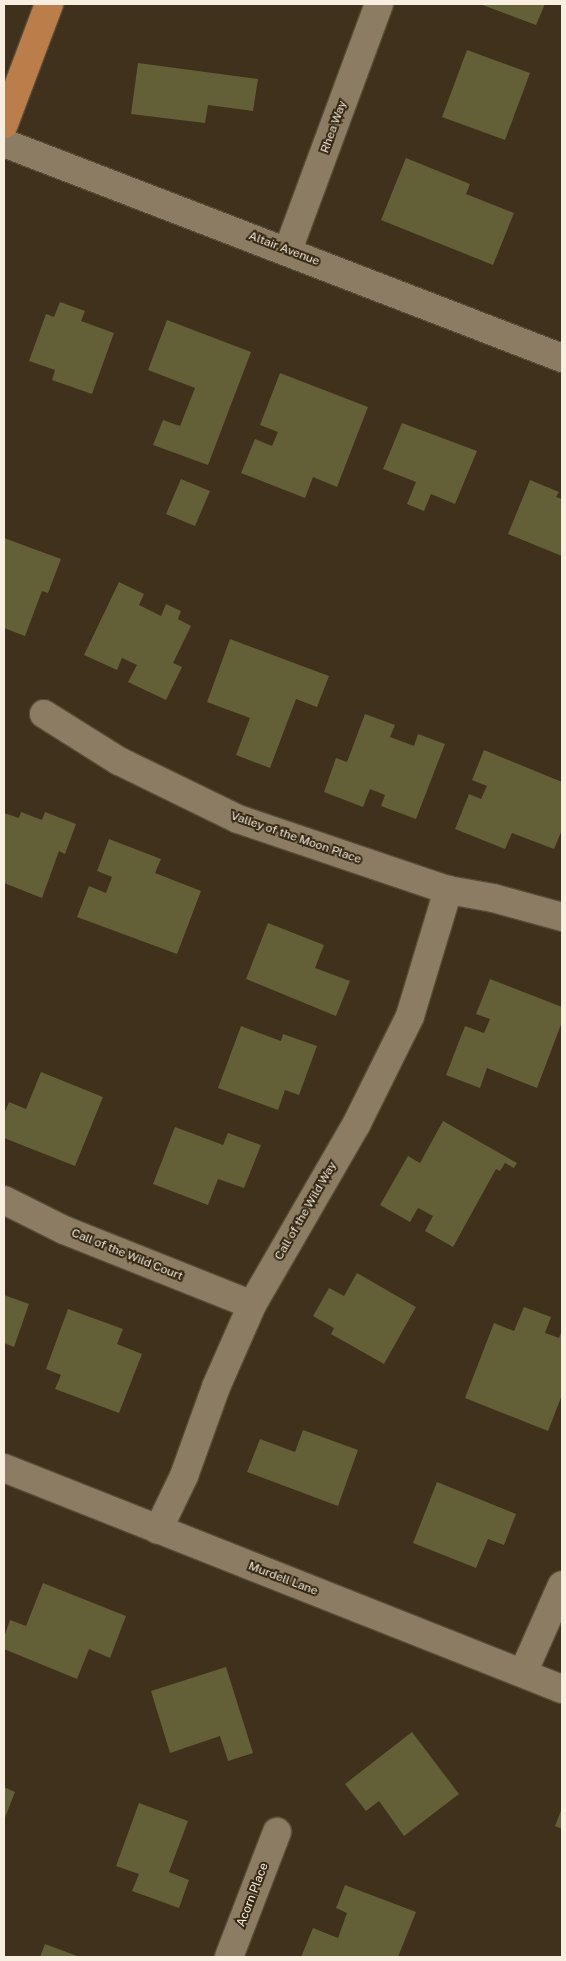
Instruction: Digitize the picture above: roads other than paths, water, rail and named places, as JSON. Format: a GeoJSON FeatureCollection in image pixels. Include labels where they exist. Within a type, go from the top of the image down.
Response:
{"type":"FeatureCollection","features":[{"type":"Feature","properties":{"kind":"main road"},"geometry":{"type":"LineString","coordinates":[[4,124],[48,4]]}},
{"type":"Feature","properties":{"kind":"street","name":"Rhea Way"},"geometry":{"type":"LineString","coordinates":[[288,250],[379,4]]}},
{"type":"Feature","properties":{"kind":"street","name":"Altair Avenue"},"geometry":{"type":"LineString","coordinates":[[4,143],[288,250],[562,358]]}},
{"type":"Feature","properties":{"kind":"street","name":"Valley of the Moon Place"},"geometry":{"type":"LineString","coordinates":[[44,714],[119,761],[238,819],[448,890],[493,898],[562,917]]}},
{"type":"Feature","properties":{"kind":"street","name":"Call of the Wild Way"},"geometry":{"type":"LineString","coordinates":[[158,1530],[184,1476],[216,1387],[252,1305],[356,1125],[410,1016],[448,890]]}},
{"type":"Feature","properties":{"kind":"street","name":"Call of the Wild Court"},"geometry":{"type":"LineString","coordinates":[[4,1200],[64,1230],[252,1305]]}},
{"type":"Feature","properties":{"kind":"street","name":"Murdell Lane"},"geometry":{"type":"LineString","coordinates":[[4,1468],[562,1689]]}},
{"type":"Feature","properties":{"kind":"street"},"geometry":{"type":"LineString","coordinates":[[523,1673],[562,1584]]}},
{"type":"Feature","properties":{"kind":"street","name":"Acorn Place"},"geometry":{"type":"LineString","coordinates":[[229,1957],[277,1832]]}}]}
